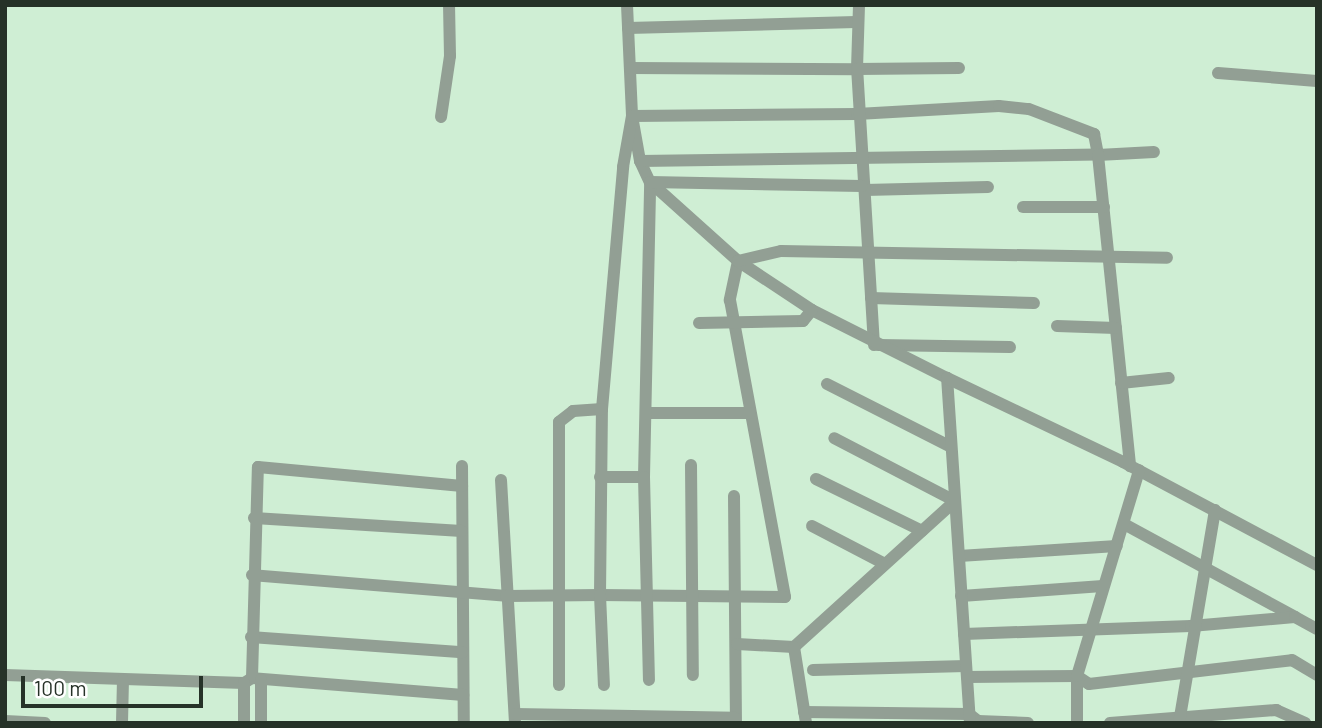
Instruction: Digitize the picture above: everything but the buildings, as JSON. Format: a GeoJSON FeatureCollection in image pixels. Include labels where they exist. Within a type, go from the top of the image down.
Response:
{"type":"FeatureCollection","features":[{"type":"Feature","properties":{"kind":"street"},"geometry":{"type":"LineString","coordinates":[[440,117],[447,97],[449,5]]}},
{"type":"Feature","properties":{"kind":"street"},"geometry":{"type":"LineString","coordinates":[[627,5],[632,117],[640,161],[650,182],[738,261],[812,310],[874,345],[1134,468],[1317,565]]}},
{"type":"Feature","properties":{"kind":"street"},"geometry":{"type":"LineString","coordinates":[[859,5],[856,22],[857,114],[874,345]]}},
{"type":"Feature","properties":{"kind":"street"},"geometry":{"type":"LineString","coordinates":[[628,28],[856,22]]}},
{"type":"Feature","properties":{"kind":"street"},"geometry":{"type":"LineString","coordinates":[[630,68],[960,68]]}},
{"type":"Feature","properties":{"kind":"street"},"geometry":{"type":"LineString","coordinates":[[1218,73],[1317,81]]}},
{"type":"Feature","properties":{"kind":"street"},"geometry":{"type":"LineString","coordinates":[[632,117],[857,114],[999,106],[1029,109],[1094,134],[1104,206],[1121,383],[1134,468],[1124,524],[1088,630],[1077,677],[1077,723]]}},
{"type":"Feature","properties":{"kind":"street"},"geometry":{"type":"LineString","coordinates":[[604,685],[600,595],[602,409],[622,167],[632,117]]}},
{"type":"Feature","properties":{"kind":"street"},"geometry":{"type":"LineString","coordinates":[[640,161],[1154,152]]}},
{"type":"Feature","properties":{"kind":"street"},"geometry":{"type":"LineString","coordinates":[[650,182],[864,188],[988,187]]}},
{"type":"Feature","properties":{"kind":"street"},"geometry":{"type":"LineString","coordinates":[[649,680],[644,477],[650,182]]}},
{"type":"Feature","properties":{"kind":"street"},"geometry":{"type":"LineString","coordinates":[[1023,207],[1104,206]]}},
{"type":"Feature","properties":{"kind":"street"},"geometry":{"type":"LineString","coordinates":[[738,261],[781,251],[1167,258]]}},
{"type":"Feature","properties":{"kind":"street"},"geometry":{"type":"LineString","coordinates":[[252,575],[506,596],[689,594],[785,597],[730,300],[738,261]]}},
{"type":"Feature","properties":{"kind":"street"},"geometry":{"type":"LineString","coordinates":[[871,298],[1034,303]]}},
{"type":"Feature","properties":{"kind":"street"},"geometry":{"type":"LineString","coordinates":[[699,323],[735,325],[803,321],[812,310]]}},
{"type":"Feature","properties":{"kind":"street"},"geometry":{"type":"LineString","coordinates":[[1057,326],[1116,328]]}},
{"type":"Feature","properties":{"kind":"street"},"geometry":{"type":"LineString","coordinates":[[874,345],[1010,347]]}},
{"type":"Feature","properties":{"kind":"street"},"geometry":{"type":"LineString","coordinates":[[947,378],[970,718]]}},
{"type":"Feature","properties":{"kind":"street"},"geometry":{"type":"LineString","coordinates":[[1121,383],[1169,379]]}},
{"type":"Feature","properties":{"kind":"street"},"geometry":{"type":"LineString","coordinates":[[827,384],[951,447]]}},
{"type":"Feature","properties":{"kind":"street"},"geometry":{"type":"LineString","coordinates":[[559,685],[559,422],[572,411],[602,409]]}},
{"type":"Feature","properties":{"kind":"street"},"geometry":{"type":"LineString","coordinates":[[646,413],[750,413]]}},
{"type":"Feature","properties":{"kind":"street"},"geometry":{"type":"LineString","coordinates":[[834,438],[955,501]]}},
{"type":"Feature","properties":{"kind":"street"},"geometry":{"type":"LineString","coordinates":[[691,465],[689,594],[693,675]]}},
{"type":"Feature","properties":{"kind":"street"},"geometry":{"type":"LineString","coordinates":[[462,466],[464,723]]}},
{"type":"Feature","properties":{"kind":"street"},"geometry":{"type":"LineString","coordinates":[[261,723],[253,680],[251,637],[258,467],[462,486]]}},
{"type":"Feature","properties":{"kind":"street"},"geometry":{"type":"LineString","coordinates":[[600,477],[644,477]]}},
{"type":"Feature","properties":{"kind":"street"},"geometry":{"type":"LineString","coordinates":[[816,479],[922,531]]}},
{"type":"Feature","properties":{"kind":"street"},"geometry":{"type":"LineString","coordinates":[[501,480],[515,718],[736,721],[734,496]]}},
{"type":"Feature","properties":{"kind":"street"},"geometry":{"type":"LineString","coordinates":[[737,644],[794,647],[955,501]]}},
{"type":"Feature","properties":{"kind":"street"},"geometry":{"type":"LineString","coordinates":[[1180,719],[1215,510]]}},
{"type":"Feature","properties":{"kind":"street"},"geometry":{"type":"LineString","coordinates":[[254,518],[462,531]]}},
{"type":"Feature","properties":{"kind":"street"},"geometry":{"type":"LineString","coordinates":[[1124,524],[1207,566],[1317,629]]}},
{"type":"Feature","properties":{"kind":"street"},"geometry":{"type":"LineString","coordinates":[[812,526],[885,564]]}},
{"type":"Feature","properties":{"kind":"street"},"geometry":{"type":"LineString","coordinates":[[959,556],[1116,546]]}},
{"type":"Feature","properties":{"kind":"street"},"geometry":{"type":"LineString","coordinates":[[961,596],[1103,586]]}},
{"type":"Feature","properties":{"kind":"street"},"geometry":{"type":"LineString","coordinates":[[964,634],[1195,625],[1296,617]]}},
{"type":"Feature","properties":{"kind":"street"},"geometry":{"type":"LineString","coordinates":[[251,637],[462,652]]}},
{"type":"Feature","properties":{"kind":"street"},"geometry":{"type":"LineString","coordinates":[[794,647],[805,717],[970,718],[978,721],[1028,723]]}},
{"type":"Feature","properties":{"kind":"street"},"geometry":{"type":"LineString","coordinates":[[813,670],[966,671],[1077,677],[1089,684],[1188,669],[1292,660],[1317,675]]}},
{"type":"Feature","properties":{"kind":"street"},"geometry":{"type":"LineString","coordinates":[[5,675],[123,680],[132,676],[253,680],[463,695]]}},
{"type":"Feature","properties":{"kind":"street"},"geometry":{"type":"LineString","coordinates":[[122,723],[123,680]]}},
{"type":"Feature","properties":{"kind":"street"},"geometry":{"type":"LineString","coordinates":[[244,723],[253,680]]}},
{"type":"Feature","properties":{"kind":"street"},"geometry":{"type":"LineString","coordinates":[[1110,723],[1276,710],[1306,723]]}},
{"type":"Feature","properties":{"kind":"street"},"geometry":{"type":"LineString","coordinates":[[5,721],[45,723]]}}]}
